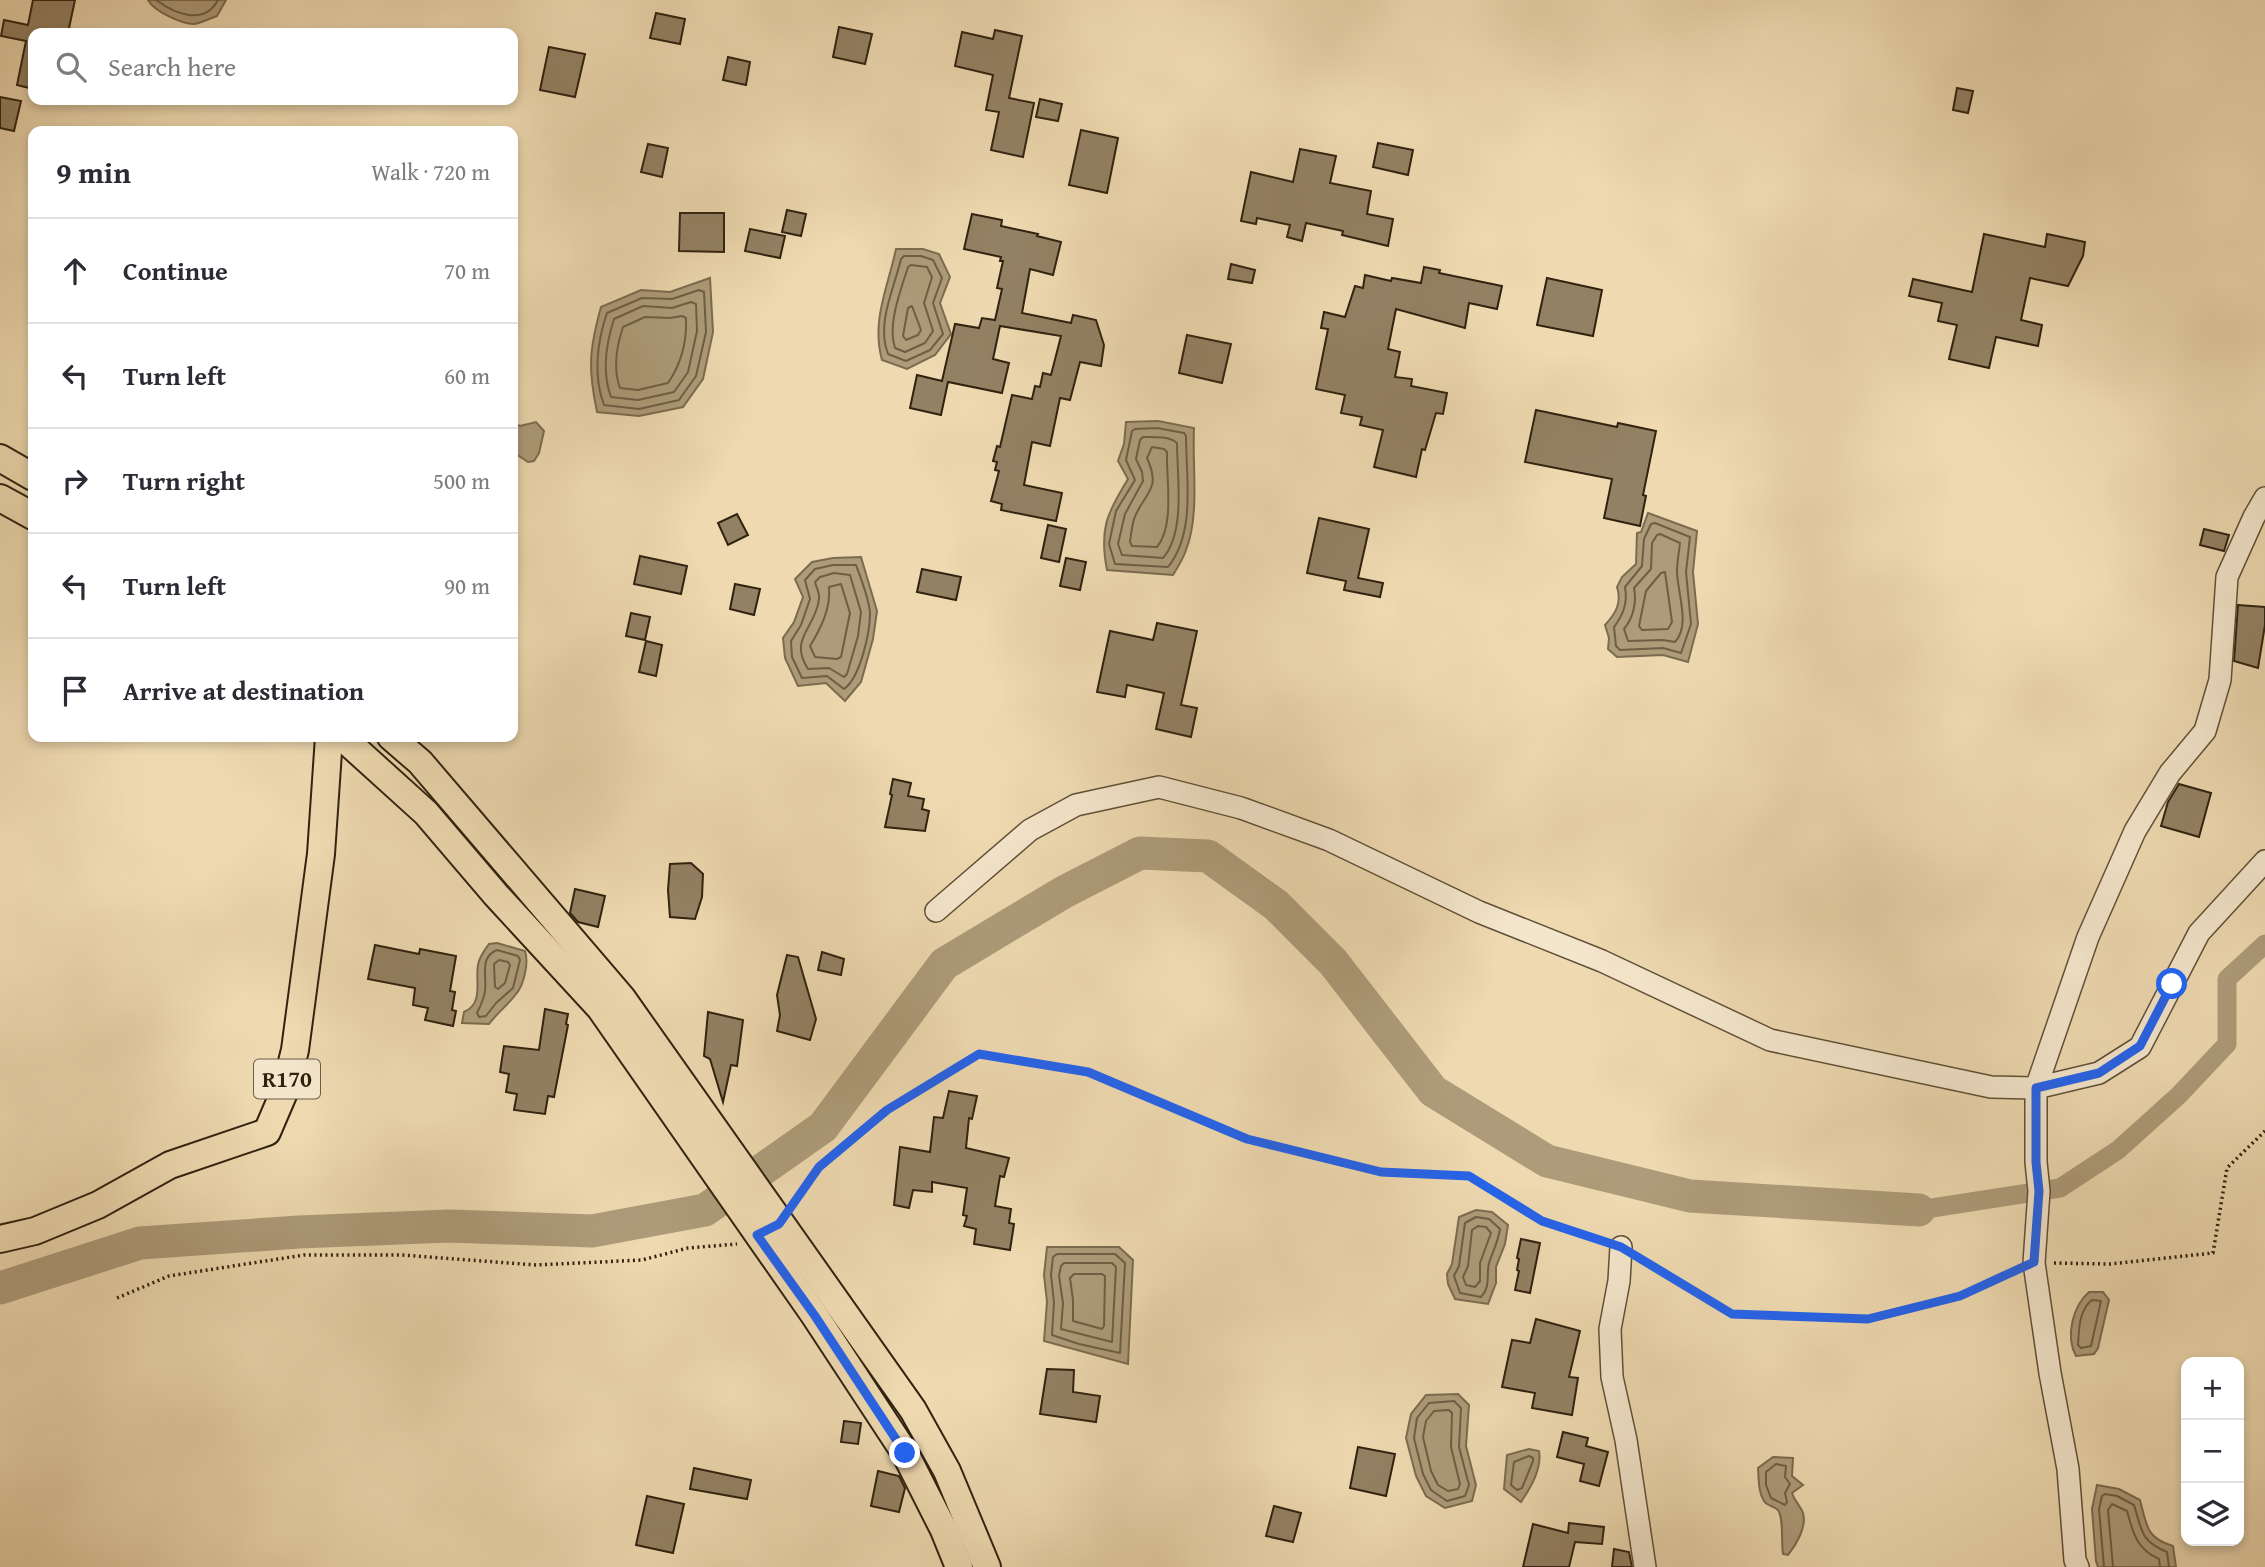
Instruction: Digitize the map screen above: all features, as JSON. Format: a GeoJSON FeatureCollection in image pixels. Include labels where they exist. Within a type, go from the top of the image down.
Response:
{"type":"FeatureCollection","features":[{"type":"Feature","properties":{"kind":"main road"},"geometry":{"type":"LineString","coordinates":[[0,458],[28,474]]}},
{"type":"Feature","properties":{"kind":"main road"},"geometry":{"type":"LineString","coordinates":[[0,498],[28,513]]}},
{"type":"Feature","properties":{"kind":"main road","name":"R170"},"geometry":{"type":"LineString","coordinates":[[0,1239],[35,1231],[98,1205],[170,1165],[267,1132],[285,1090],[295,1050],[321,854],[329,742]]}},
{"type":"Feature","properties":{"kind":"main road"},"geometry":{"type":"LineString","coordinates":[[348,742],[426,813],[496,895],[600,1008],[687,1111]]}},
{"type":"Feature","properties":{"kind":"main road"},"geometry":{"type":"LineString","coordinates":[[397,742],[420,762],[622,998],[687,1111],[765,1225],[913,1410],[947,1471],[987,1567]]}},
{"type":"Feature","properties":{"kind":"main road"},"geometry":{"type":"LineString","coordinates":[[765,1225],[815,1316],[905,1453],[944,1530],[959,1567]]}},
{"type":"Feature","properties":{"kind":"street"},"geometry":{"type":"LineString","coordinates":[[2078,1567],[2075,1560],[2068,1469],[2050,1373],[2034,1262],[2039,1191],[2036,1162],[2036,1088],[2088,937],[2136,831],[2170,773],[2205,731],[2220,680],[2227,577],[2265,498]]}},
{"type":"Feature","properties":{"kind":"street"},"geometry":{"type":"LineString","coordinates":[[936,911],[1030,830],[1076,804],[1159,788],[1241,808],[1329,839],[1479,912],[1602,961],[1770,1040],[1991,1087],[2036,1088],[2099,1073],[2140,1046],[2199,933],[2265,861]]}},
{"type":"Feature","properties":{"kind":"street"},"geometry":{"type":"LineString","coordinates":[[1621,1247],[1619,1281],[1610,1329],[1612,1377],[1628,1452],[1644,1567]]}},
{"type":"Feature","properties":{"kind":"path"},"geometry":{"type":"LineString","coordinates":[[117,1298],[169,1276],[304,1255],[402,1255],[536,1265],[642,1260],[688,1248],[738,1244],[765,1225],[819,1167],[887,1110],[979,1054],[1088,1072],[1247,1139],[1381,1172],[1469,1176],[1542,1221],[1621,1247],[1732,1314],[1868,1319],[1960,1296],[2034,1262],[2109,1264],[2213,1253],[2227,1168],[2265,1131]]}},
{"type":"Feature","properties":{"kind":"water"},"geometry":{"type":"Polygon","coordinates":[[[148,0],[226,0],[217,16],[194,24],[168,16],[148,0]]]}},
{"type":"Feature","properties":{"kind":"water"},"geometry":{"type":"Polygon","coordinates":[[[896,249],[923,249],[939,254],[950,277],[940,303],[951,334],[935,355],[907,369],[882,360],[879,346],[879,318],[896,249]]]}},
{"type":"Feature","properties":{"kind":"water"},"geometry":{"type":"Polygon","coordinates":[[[710,278],[713,332],[703,379],[683,407],[639,416],[597,412],[591,360],[601,307],[641,290],[670,292],[710,278]]]}},
{"type":"Feature","properties":{"kind":"water"},"geometry":{"type":"Polygon","coordinates":[[[1158,421],[1194,428],[1194,506],[1186,550],[1173,575],[1107,570],[1104,543],[1107,522],[1128,479],[1118,461],[1124,444],[1126,422],[1158,421]]]}},
{"type":"Feature","properties":{"kind":"water"},"geometry":{"type":"Polygon","coordinates":[[[536,422],[544,431],[539,453],[534,461],[528,462],[518,455],[518,425],[536,422]]]}},
{"type":"Feature","properties":{"kind":"water"},"geometry":{"type":"Polygon","coordinates":[[[1648,513],[1697,531],[1693,572],[1698,624],[1688,662],[1663,655],[1617,657],[1608,649],[1609,638],[1605,625],[1617,608],[1617,587],[1622,577],[1636,564],[1637,533],[1641,532],[1648,513]]]}},
{"type":"Feature","properties":{"kind":"water"},"geometry":{"type":"Polygon","coordinates":[[[861,557],[877,611],[873,639],[861,682],[845,701],[826,683],[798,686],[785,658],[783,638],[794,622],[803,597],[795,579],[812,562],[861,557]]]}},
{"type":"Feature","properties":{"kind":"water"},"geometry":{"type":"Polygon","coordinates":[[[497,943],[525,951],[526,967],[519,990],[489,1024],[462,1023],[464,1012],[476,998],[479,959],[489,944],[497,943]]]}},
{"type":"Feature","properties":{"kind":"water"},"geometry":{"type":"Polygon","coordinates":[[[1476,1210],[1492,1212],[1508,1225],[1505,1244],[1496,1267],[1496,1283],[1488,1304],[1455,1299],[1448,1284],[1447,1274],[1452,1264],[1459,1217],[1476,1210]]]}},
{"type":"Feature","properties":{"kind":"water"},"geometry":{"type":"Polygon","coordinates":[[[1047,1247],[1119,1247],[1133,1260],[1128,1364],[1044,1341],[1047,1302],[1044,1275],[1047,1247]]]}},
{"type":"Feature","properties":{"kind":"water"},"geometry":{"type":"Polygon","coordinates":[[[2089,1292],[2103,1292],[2109,1300],[2098,1348],[2094,1354],[2076,1356],[2071,1340],[2072,1322],[2079,1305],[2089,1292]]]}},
{"type":"Feature","properties":{"kind":"water"},"geometry":{"type":"Polygon","coordinates":[[[1458,1394],[1469,1405],[1466,1446],[1476,1485],[1472,1501],[1445,1508],[1426,1496],[1416,1476],[1406,1438],[1411,1414],[1426,1395],[1458,1394]]]}},
{"type":"Feature","properties":{"kind":"water"},"geometry":{"type":"Polygon","coordinates":[[[1529,1449],[1539,1451],[1539,1464],[1532,1484],[1521,1502],[1504,1489],[1507,1455],[1529,1449]]]}},
{"type":"Feature","properties":{"kind":"water"},"geometry":{"type":"Polygon","coordinates":[[[1773,1457],[1793,1458],[1792,1476],[1803,1485],[1792,1493],[1804,1518],[1802,1530],[1788,1555],[1783,1554],[1780,1514],[1765,1503],[1760,1490],[1758,1468],[1773,1457]]]}},
{"type":"Feature","properties":{"kind":"water"},"geometry":{"type":"Polygon","coordinates":[[[2097,1485],[2119,1489],[2140,1500],[2149,1530],[2157,1539],[2173,1546],[2176,1567],[2098,1567],[2092,1509],[2097,1485]]]}},
{"type":"Feature","properties":{"kind":"building"},"geometry":{"type":"Polygon","coordinates":[[[33,0],[75,0],[69,28],[28,28],[28,88],[17,85],[26,41],[1,36],[4,20],[28,25],[33,0]]]}},
{"type":"Feature","properties":{"kind":"building"},"geometry":{"type":"Polygon","coordinates":[[[656,13],[685,19],[680,44],[650,38],[656,13]]]}},
{"type":"Feature","properties":{"kind":"building"},"geometry":{"type":"Polygon","coordinates":[[[839,27],[872,34],[865,64],[833,57],[839,27]]]}},
{"type":"Feature","properties":{"kind":"building"},"geometry":{"type":"Polygon","coordinates":[[[995,30],[1022,36],[1009,98],[1034,103],[1023,157],[991,150],[999,112],[986,110],[993,75],[955,66],[962,32],[993,39],[995,30]]]}},
{"type":"Feature","properties":{"kind":"building"},"geometry":{"type":"Polygon","coordinates":[[[549,47],[585,54],[575,97],[540,90],[549,47]]]}},
{"type":"Feature","properties":{"kind":"building"},"geometry":{"type":"Polygon","coordinates":[[[728,57],[750,62],[746,85],[723,80],[728,57]]]}},
{"type":"Feature","properties":{"kind":"building"},"geometry":{"type":"Polygon","coordinates":[[[1957,88],[1973,91],[1968,113],[1953,110],[1957,88]]]}},
{"type":"Feature","properties":{"kind":"building"},"geometry":{"type":"Polygon","coordinates":[[[0,97],[21,101],[14,131],[0,128],[0,97]]]}},
{"type":"Feature","properties":{"kind":"building"},"geometry":{"type":"Polygon","coordinates":[[[1040,99],[1062,104],[1058,121],[1036,117],[1040,99]]]}},
{"type":"Feature","properties":{"kind":"building"},"geometry":{"type":"Polygon","coordinates":[[[1081,130],[1118,138],[1107,193],[1069,185],[1081,130]]]}},
{"type":"Feature","properties":{"kind":"building"},"geometry":{"type":"Polygon","coordinates":[[[1378,143],[1413,150],[1408,175],[1373,167],[1378,143]]]}},
{"type":"Feature","properties":{"kind":"building"},"geometry":{"type":"Polygon","coordinates":[[[648,144],[668,148],[662,177],[641,172],[648,144]]]}},
{"type":"Feature","properties":{"kind":"building"},"geometry":{"type":"Polygon","coordinates":[[[1300,149],[1336,156],[1330,183],[1371,191],[1367,214],[1393,219],[1388,246],[1342,235],[1343,231],[1306,223],[1302,241],[1287,237],[1290,225],[1257,218],[1256,224],[1241,221],[1251,172],[1293,182],[1300,149]]]}},
{"type":"Feature","properties":{"kind":"building"},"geometry":{"type":"Polygon","coordinates":[[[787,210],[806,214],[801,236],[782,232],[787,210]]]}},
{"type":"Feature","properties":{"kind":"building"},"geometry":{"type":"Polygon","coordinates":[[[680,213],[724,213],[724,252],[679,251],[680,213]]]}},
{"type":"Feature","properties":{"kind":"building"},"geometry":{"type":"Polygon","coordinates":[[[972,214],[1002,220],[1001,226],[1061,242],[1053,275],[1030,269],[1022,313],[1071,323],[1073,315],[1096,320],[1104,345],[1101,366],[1080,362],[1070,400],[1060,398],[1050,446],[1032,442],[1024,485],[1062,493],[1056,521],[1001,510],[1002,504],[991,501],[999,471],[995,470],[997,462],[993,461],[997,446],[1000,447],[1012,395],[1032,399],[1035,386],[1040,387],[1043,373],[1051,375],[1061,336],[1000,326],[993,359],[1009,363],[1002,393],[948,382],[941,415],[910,408],[917,375],[942,381],[955,324],[979,328],[982,318],[995,320],[1002,289],[997,288],[1003,261],[1000,261],[1001,257],[964,249],[972,214]]]}},
{"type":"Feature","properties":{"kind":"building"},"geometry":{"type":"Polygon","coordinates":[[[750,229],[785,236],[780,258],[745,251],[750,229]]]}},
{"type":"Feature","properties":{"kind":"building"},"geometry":{"type":"Polygon","coordinates":[[[1984,234],[2045,247],[2047,234],[2085,242],[2083,256],[2068,286],[2030,278],[2021,320],[2042,325],[2038,346],[1996,337],[1989,368],[1949,359],[1957,325],[1938,321],[1942,303],[1909,296],[1913,279],[1972,292],[1984,234]]]}},
{"type":"Feature","properties":{"kind":"building"},"geometry":{"type":"Polygon","coordinates":[[[1231,264],[1255,270],[1252,283],[1228,279],[1231,264]]]}},
{"type":"Feature","properties":{"kind":"building"},"geometry":{"type":"Polygon","coordinates":[[[1424,267],[1440,270],[1439,273],[1502,286],[1497,309],[1469,303],[1465,328],[1396,309],[1388,349],[1400,352],[1395,377],[1412,379],[1411,386],[1447,393],[1443,414],[1436,413],[1425,450],[1422,449],[1416,477],[1374,467],[1383,430],[1360,425],[1362,417],[1341,413],[1345,395],[1316,389],[1328,329],[1321,328],[1324,312],[1345,317],[1355,286],[1363,288],[1365,275],[1391,281],[1392,278],[1421,283],[1424,267]]]}},
{"type":"Feature","properties":{"kind":"building"},"geometry":{"type":"Polygon","coordinates":[[[1547,278],[1602,290],[1593,336],[1537,325],[1547,278]]]}},
{"type":"Feature","properties":{"kind":"building"},"geometry":{"type":"Polygon","coordinates":[[[1187,335],[1231,344],[1222,383],[1179,373],[1187,335]]]}},
{"type":"Feature","properties":{"kind":"building"},"geometry":{"type":"Polygon","coordinates":[[[1536,410],[1617,427],[1618,423],[1656,431],[1643,495],[1646,496],[1640,526],[1604,518],[1612,479],[1525,462],[1536,410]]]}},
{"type":"Feature","properties":{"kind":"building"},"geometry":{"type":"Polygon","coordinates":[[[737,514],[748,535],[728,545],[718,523],[737,514]]]}},
{"type":"Feature","properties":{"kind":"building"},"geometry":{"type":"Polygon","coordinates":[[[1319,518],[1369,529],[1358,578],[1383,583],[1380,597],[1344,590],[1346,581],[1307,573],[1319,518]]]}},
{"type":"Feature","properties":{"kind":"building"},"geometry":{"type":"Polygon","coordinates":[[[1048,525],[1066,529],[1059,562],[1041,558],[1048,525]]]}},
{"type":"Feature","properties":{"kind":"building"},"geometry":{"type":"Polygon","coordinates":[[[2204,529],[2229,535],[2224,551],[2200,545],[2204,529]]]}},
{"type":"Feature","properties":{"kind":"building"},"geometry":{"type":"Polygon","coordinates":[[[640,556],[687,566],[681,594],[634,584],[640,556]]]}},
{"type":"Feature","properties":{"kind":"building"},"geometry":{"type":"Polygon","coordinates":[[[1066,558],[1086,562],[1080,590],[1060,586],[1066,558]]]}},
{"type":"Feature","properties":{"kind":"building"},"geometry":{"type":"Polygon","coordinates":[[[922,569],[961,577],[956,600],[917,592],[922,569]]]}},
{"type":"Feature","properties":{"kind":"building"},"geometry":{"type":"Polygon","coordinates":[[[735,584],[760,589],[754,615],[730,609],[735,584]]]}},
{"type":"Feature","properties":{"kind":"building"},"geometry":{"type":"Polygon","coordinates":[[[2238,605],[2265,607],[2258,668],[2234,661],[2238,605]]]}},
{"type":"Feature","properties":{"kind":"building"},"geometry":{"type":"Polygon","coordinates":[[[631,613],[650,617],[645,640],[626,636],[631,613]]]}},
{"type":"Feature","properties":{"kind":"building"},"geometry":{"type":"Polygon","coordinates":[[[1157,623],[1197,631],[1181,705],[1197,708],[1191,737],[1156,729],[1164,693],[1127,685],[1125,697],[1097,692],[1110,631],[1153,640],[1157,623]]]}},
{"type":"Feature","properties":{"kind":"building"},"geometry":{"type":"Polygon","coordinates":[[[646,641],[662,645],[656,676],[639,672],[646,641]]]}},
{"type":"Feature","properties":{"kind":"building"},"geometry":{"type":"Polygon","coordinates":[[[893,779],[911,783],[908,796],[924,799],[922,809],[929,811],[925,831],[885,827],[893,779]]]}},
{"type":"Feature","properties":{"kind":"building"},"geometry":{"type":"Polygon","coordinates":[[[2179,784],[2211,793],[2199,837],[2161,826],[2168,802],[2179,784]]]}},
{"type":"Feature","properties":{"kind":"building"},"geometry":{"type":"Polygon","coordinates":[[[691,863],[703,874],[702,897],[695,919],[670,917],[670,864],[691,863]]]}},
{"type":"Feature","properties":{"kind":"building"},"geometry":{"type":"Polygon","coordinates":[[[575,889],[605,896],[598,927],[578,922],[570,913],[575,889]]]}},
{"type":"Feature","properties":{"kind":"building"},"geometry":{"type":"Polygon","coordinates":[[[375,945],[419,954],[420,949],[456,956],[450,991],[455,992],[452,1010],[456,1011],[453,1026],[425,1020],[428,1008],[413,1005],[415,988],[368,979],[375,945]]]}},
{"type":"Feature","properties":{"kind":"building"},"geometry":{"type":"Polygon","coordinates":[[[822,952],[844,959],[841,975],[818,970],[822,952]]]}},
{"type":"Feature","properties":{"kind":"building"},"geometry":{"type":"Polygon","coordinates":[[[787,955],[798,957],[816,1019],[810,1040],[777,1031],[780,1015],[777,995],[787,955]]]}},
{"type":"Feature","properties":{"kind":"building"},"geometry":{"type":"Polygon","coordinates":[[[545,1009],[568,1014],[554,1097],[548,1096],[545,1114],[514,1110],[517,1094],[506,1092],[509,1074],[500,1072],[504,1046],[539,1050],[545,1009]]]}},
{"type":"Feature","properties":{"kind":"building"},"geometry":{"type":"Polygon","coordinates":[[[708,1012],[743,1020],[737,1066],[731,1065],[723,1102],[710,1059],[704,1056],[708,1012]]]}},
{"type":"Feature","properties":{"kind":"building"},"geometry":{"type":"Polygon","coordinates":[[[949,1091],[977,1096],[972,1119],[969,1118],[966,1148],[1009,1158],[1004,1177],[1000,1176],[995,1206],[1011,1209],[1009,1223],[1014,1224],[1010,1250],[974,1244],[976,1229],[964,1226],[967,1216],[963,1215],[967,1188],[932,1182],[932,1192],[913,1190],[909,1208],[894,1205],[900,1147],[930,1152],[934,1117],[943,1118],[949,1091]]]}},
{"type":"Feature","properties":{"kind":"building"},"geometry":{"type":"Polygon","coordinates":[[[1521,1239],[1540,1243],[1530,1293],[1515,1290],[1521,1239]]]}},
{"type":"Feature","properties":{"kind":"building"},"geometry":{"type":"Polygon","coordinates":[[[1536,1319],[1580,1331],[1569,1377],[1578,1378],[1572,1415],[1532,1408],[1535,1393],[1502,1387],[1512,1340],[1530,1343],[1536,1319]]]}},
{"type":"Feature","properties":{"kind":"building"},"geometry":{"type":"Polygon","coordinates":[[[1047,1369],[1074,1370],[1073,1392],[1100,1396],[1096,1422],[1040,1414],[1047,1369]]]}},
{"type":"Feature","properties":{"kind":"building"},"geometry":{"type":"Polygon","coordinates":[[[844,1421],[861,1423],[858,1444],[841,1442],[844,1421]]]}},
{"type":"Feature","properties":{"kind":"building"},"geometry":{"type":"Polygon","coordinates":[[[1563,1432],[1588,1438],[1586,1446],[1608,1452],[1599,1486],[1580,1481],[1584,1464],[1557,1457],[1563,1432]]]}},
{"type":"Feature","properties":{"kind":"building"},"geometry":{"type":"Polygon","coordinates":[[[1358,1447],[1395,1454],[1386,1496],[1350,1488],[1358,1447]]]}},
{"type":"Feature","properties":{"kind":"building"},"geometry":{"type":"Polygon","coordinates":[[[694,1468],[751,1480],[747,1499],[690,1489],[694,1468]]]}},
{"type":"Feature","properties":{"kind":"building"},"geometry":{"type":"Polygon","coordinates":[[[878,1471],[899,1476],[905,1488],[899,1512],[871,1506],[878,1471]]]}},
{"type":"Feature","properties":{"kind":"building"},"geometry":{"type":"Polygon","coordinates":[[[647,1496],[684,1504],[673,1553],[636,1545],[647,1496]]]}},
{"type":"Feature","properties":{"kind":"building"},"geometry":{"type":"Polygon","coordinates":[[[1274,1506],[1301,1513],[1293,1542],[1266,1536],[1274,1506]]]}},
{"type":"Feature","properties":{"kind":"building"},"geometry":{"type":"Polygon","coordinates":[[[1569,1523],[1604,1527],[1602,1544],[1575,1542],[1569,1567],[1523,1567],[1533,1524],[1568,1533],[1569,1523]]]}},
{"type":"Feature","properties":{"kind":"building"},"geometry":{"type":"Polygon","coordinates":[[[1614,1549],[1629,1552],[1632,1567],[1612,1567],[1614,1549]]]}},
{"type":"Feature","properties":{"kind":"waterway"},"geometry":{"type":"LineString","coordinates":[[0,1288],[140,1243],[299,1232],[449,1226],[592,1231],[705,1210],[823,1127],[944,964],[1064,892],[1140,853],[1208,856],[1276,905],[1333,962],[1433,1091],[1547,1161],[1690,1196],[1919,1210]]}},
{"type":"Feature","properties":{"kind":"waterway"},"geometry":{"type":"LineString","coordinates":[[1919,1210],[2060,1188],[2118,1150],[2179,1095],[2227,1044],[2227,979],[2265,944]]}},
{"type":"Feature","properties":{"kind":"route"},"geometry":{"type":"LineString","coordinates":[[905,1453],[815,1316],[757,1235],[779,1224],[819,1167],[887,1110],[979,1054],[1088,1072],[1247,1139],[1381,1172],[1469,1176],[1542,1221],[1621,1247],[1732,1314],[1868,1319],[1960,1296],[2034,1262],[2039,1191],[2036,1162],[2036,1088],[2099,1073],[2140,1046],[2172,984]]}}]}
